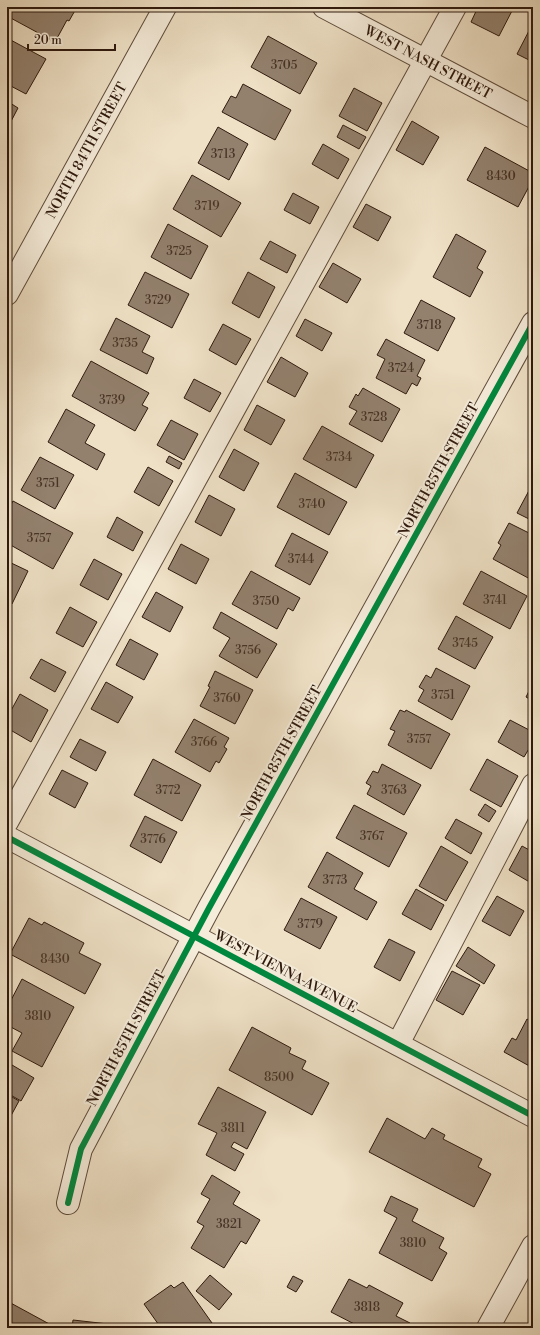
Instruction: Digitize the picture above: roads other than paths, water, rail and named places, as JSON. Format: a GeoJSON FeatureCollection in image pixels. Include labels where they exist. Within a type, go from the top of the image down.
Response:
{"type":"FeatureCollection","features":[{"type":"Feature","properties":{"kind":"street","name":"NORTH 84TH STREET"},"geometry":{"type":"LineString","coordinates":[[7,294],[165,7]]}},
{"type":"Feature","properties":{"kind":"street","name":"WEST NASH STREET"},"geometry":{"type":"LineString","coordinates":[[324,7],[533,118]]}},
{"type":"Feature","properties":{"kind":"street"},"geometry":{"type":"LineString","coordinates":[[7,822],[455,7]]}},
{"type":"Feature","properties":{"kind":"street","name":"NORTH 85TH STREET"},"geometry":{"type":"LineString","coordinates":[[68,1202],[81,1149],[194,936],[533,323]]}},
{"type":"Feature","properties":{"kind":"street"},"geometry":{"type":"LineString","coordinates":[[398,1044],[533,785]]}},
{"type":"Feature","properties":{"kind":"street","name":"WEST VIENNA AVENUE"},"geometry":{"type":"LineString","coordinates":[[7,837],[533,1116]]}},
{"type":"Feature","properties":{"kind":"street"},"geometry":{"type":"LineString","coordinates":[[488,1328],[533,1246]]}}]}
